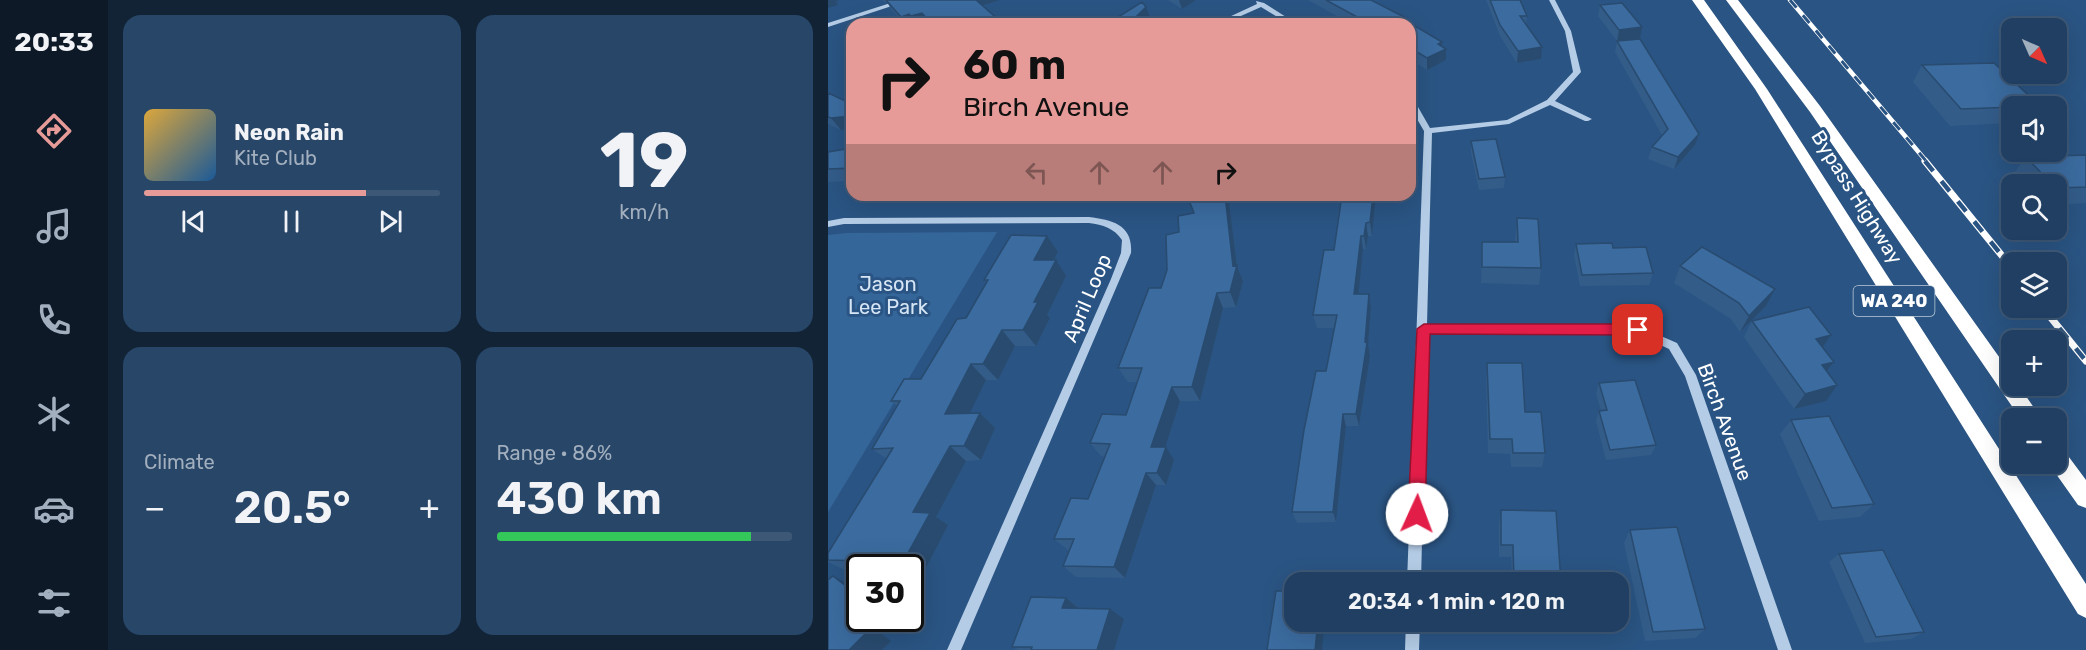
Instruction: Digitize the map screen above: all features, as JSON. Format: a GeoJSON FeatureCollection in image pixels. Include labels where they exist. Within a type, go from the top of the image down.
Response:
{"type":"FeatureCollection","features":[{"type":"Feature","properties":{"kind":"highway","name":"Bypass Highway"},"geometry":{"type":"LineString","coordinates":[[1698,0],[1767,99],[2086,606]]}},
{"type":"Feature","properties":{"kind":"highway","name":"Bypass Highway"},"geometry":{"type":"LineString","coordinates":[[1732,0],[1815,109],[2024,408]]}},
{"type":"Feature","properties":{"kind":"highway"},"geometry":{"type":"LineString","coordinates":[[2067,471],[2086,498]]}},
{"type":"Feature","properties":{"kind":"street"},"geometry":{"type":"LineString","coordinates":[[848,18],[907,0]]}},
{"type":"Feature","properties":{"kind":"street"},"geometry":{"type":"LineString","coordinates":[[1255,0],[1284,18]]}},
{"type":"Feature","properties":{"kind":"street"},"geometry":{"type":"LineString","coordinates":[[1428,131],[1509,122],[1550,102],[1577,72],[1568,31],[1552,0]]}},
{"type":"Feature","properties":{"kind":"street"},"geometry":{"type":"LineString","coordinates":[[1230,18],[1262,4]]}},
{"type":"Feature","properties":{"kind":"street"},"geometry":{"type":"LineString","coordinates":[[828,24],[845,19]]}},
{"type":"Feature","properties":{"kind":"street"},"geometry":{"type":"LineString","coordinates":[[1550,102],[1588,119]]}},
{"type":"Feature","properties":{"kind":"street"},"geometry":{"type":"LineString","coordinates":[[1414,572],[1424,329],[1428,131],[1416,110]]}},
{"type":"Feature","properties":{"kind":"street","name":"April Loop"},"geometry":{"type":"LineString","coordinates":[[828,224],[844,221],[1089,220],[1103,221],[1117,227],[1127,240],[1126,253],[1116,279],[954,650]]}},
{"type":"Feature","properties":{"kind":"street","name":"Birch Avenue"},"geometry":{"type":"LineString","coordinates":[[1424,329],[1638,330],[1673,346],[1690,375],[1785,650]]}},
{"type":"Feature","properties":{"kind":"street"},"geometry":{"type":"LineString","coordinates":[[1412,650],[1413,632]]}},
{"type":"Feature","properties":{"kind":"green space","name":"Jason Lee Park"},"geometry":{"type":"Polygon","coordinates":[[[997,232],[828,512],[828,235],[997,232]]]}},
{"type":"Feature","properties":{"kind":"building"},"geometry":{"type":"Polygon","coordinates":[[[886,0],[976,0],[996,18],[927,18],[922,13],[901,17],[886,0]]]}},
{"type":"Feature","properties":{"kind":"building"},"geometry":{"type":"Polygon","coordinates":[[[1326,0],[1371,0],[1406,18],[1359,18],[1326,0]]]}},
{"type":"Feature","properties":{"kind":"building"},"geometry":{"type":"Polygon","coordinates":[[[1490,0],[1520,0],[1527,16],[1520,16],[1542,47],[1518,51],[1500,25],[1490,0]]]}},
{"type":"Feature","properties":{"kind":"building"},"geometry":{"type":"Polygon","coordinates":[[[1142,2],[1146,7],[1137,16],[1144,18],[1117,18],[1142,2]]]}},
{"type":"Feature","properties":{"kind":"building"},"geometry":{"type":"Polygon","coordinates":[[[1622,3],[1642,27],[1619,30],[1600,5],[1622,3]]]}},
{"type":"Feature","properties":{"kind":"building"},"geometry":{"type":"Polygon","coordinates":[[[1416,27],[1442,42],[1438,44],[1446,49],[1427,58],[1416,52],[1416,27]]]}},
{"type":"Feature","properties":{"kind":"building"},"geometry":{"type":"Polygon","coordinates":[[[1640,39],[1699,134],[1678,157],[1652,147],[1668,129],[1617,41],[1640,39]]]}},
{"type":"Feature","properties":{"kind":"building"},"geometry":{"type":"Polygon","coordinates":[[[1994,63],[2001,70],[2001,84],[2016,84],[2029,96],[2001,96],[2001,107],[1961,109],[1922,65],[1994,63]]]}},
{"type":"Feature","properties":{"kind":"building"},"geometry":{"type":"Polygon","coordinates":[[[828,93],[846,101],[846,117],[828,117],[828,93]]]}},
{"type":"Feature","properties":{"kind":"building"},"geometry":{"type":"Polygon","coordinates":[[[1496,139],[1505,177],[1479,179],[1471,141],[1496,139]]]}},
{"type":"Feature","properties":{"kind":"building"},"geometry":{"type":"Polygon","coordinates":[[[846,149],[846,168],[828,169],[828,152],[846,149]]]}},
{"type":"Feature","properties":{"kind":"building"},"geometry":{"type":"Polygon","coordinates":[[[2086,155],[2086,187],[2067,188],[2067,174],[2042,174],[2031,162],[2067,162],[2067,156],[2086,155]]]}},
{"type":"Feature","properties":{"kind":"building"},"geometry":{"type":"Polygon","coordinates":[[[1189,201],[1226,201],[1233,266],[1237,265],[1230,292],[1217,293],[1192,387],[1172,387],[1151,447],[1166,447],[1157,473],[1146,473],[1114,567],[1063,566],[1074,539],[1054,539],[1071,498],[1088,499],[1110,444],[1090,443],[1102,414],[1126,415],[1142,368],[1118,368],[1149,288],[1161,288],[1167,270],[1166,235],[1179,232],[1178,216],[1194,213],[1189,201]]]}},
{"type":"Feature","properties":{"kind":"building"},"geometry":{"type":"Polygon","coordinates":[[[1341,201],[1372,201],[1370,222],[1366,223],[1364,236],[1361,236],[1354,294],[1369,294],[1365,342],[1367,343],[1356,414],[1343,414],[1333,512],[1292,512],[1304,430],[1316,371],[1326,371],[1337,315],[1313,315],[1324,250],[1334,250],[1341,201]]]}},
{"type":"Feature","properties":{"kind":"building"},"geometry":{"type":"Polygon","coordinates":[[[1517,218],[1538,219],[1541,268],[1482,267],[1482,242],[1518,242],[1517,218]]]}},
{"type":"Feature","properties":{"kind":"building"},"geometry":{"type":"Polygon","coordinates":[[[1011,235],[1047,236],[1034,260],[1056,260],[1034,302],[1038,302],[1023,330],[1002,330],[983,364],[971,364],[945,414],[980,413],[964,446],[950,446],[913,512],[930,513],[907,554],[846,554],[846,560],[828,560],[828,553],[893,448],[872,449],[900,401],[891,401],[904,379],[921,379],[957,319],[966,318],[988,280],[984,280],[1011,235]]]}},
{"type":"Feature","properties":{"kind":"building"},"geometry":{"type":"Polygon","coordinates":[[[1612,243],[1613,248],[1646,247],[1653,273],[1582,275],[1576,244],[1612,243]]]}},
{"type":"Feature","properties":{"kind":"building"},"geometry":{"type":"Polygon","coordinates":[[[1702,247],[1775,289],[1749,316],[1739,303],[1680,266],[1702,247]]]}},
{"type":"Feature","properties":{"kind":"building"},"geometry":{"type":"Polygon","coordinates":[[[1809,307],[1831,335],[1816,339],[1834,362],[1822,365],[1837,385],[1805,394],[1752,321],[1809,307]]]}},
{"type":"Feature","properties":{"kind":"building"},"geometry":{"type":"Polygon","coordinates":[[[1487,363],[1522,363],[1525,412],[1541,412],[1545,453],[1513,453],[1512,439],[1490,439],[1487,363]]]}},
{"type":"Feature","properties":{"kind":"building"},"geometry":{"type":"Polygon","coordinates":[[[1635,380],[1656,445],[1610,450],[1599,411],[1607,410],[1599,383],[1635,380]]]}},
{"type":"Feature","properties":{"kind":"building"},"geometry":{"type":"Polygon","coordinates":[[[1829,416],[1874,504],[1832,508],[1791,420],[1829,416]]]}},
{"type":"Feature","properties":{"kind":"building"},"geometry":{"type":"Polygon","coordinates":[[[1501,510],[1556,511],[1560,572],[1514,572],[1513,545],[1501,545],[1501,510]]]}},
{"type":"Feature","properties":{"kind":"building"},"geometry":{"type":"Polygon","coordinates":[[[1677,527],[1705,629],[1653,632],[1630,530],[1677,527]]]}},
{"type":"Feature","properties":{"kind":"building"},"geometry":{"type":"Polygon","coordinates":[[[1883,550],[1924,632],[1876,637],[1839,554],[1883,550]]]}},
{"type":"Feature","properties":{"kind":"building"},"geometry":{"type":"Polygon","coordinates":[[[833,576],[846,586],[846,632],[867,632],[849,650],[828,650],[828,580],[833,576]]]}},
{"type":"Feature","properties":{"kind":"building"},"geometry":{"type":"Polygon","coordinates":[[[1276,591],[1284,591],[1284,632],[1317,632],[1315,650],[1267,650],[1276,591]]]}},
{"type":"Feature","properties":{"kind":"building"},"geometry":{"type":"Polygon","coordinates":[[[1031,597],[1066,598],[1062,608],[1110,609],[1097,650],[1031,650],[1032,647],[1012,647],[1031,597]]]}},
{"type":"Feature","properties":{"kind":"railway"},"geometry":{"type":"LineString","coordinates":[[1790,0],[1927,162]]}},
{"type":"Feature","properties":{"kind":"railway"},"geometry":{"type":"LineString","coordinates":[[1925,161],[2001,254]]}},
{"type":"Feature","properties":{"kind":"railway"},"geometry":{"type":"LineString","coordinates":[[2051,318],[2086,361]]}},
{"type":"Feature","properties":{"kind":"route"},"geometry":{"type":"LineString","coordinates":[[1417,514],[1424,329],[1638,330]]}}]}
